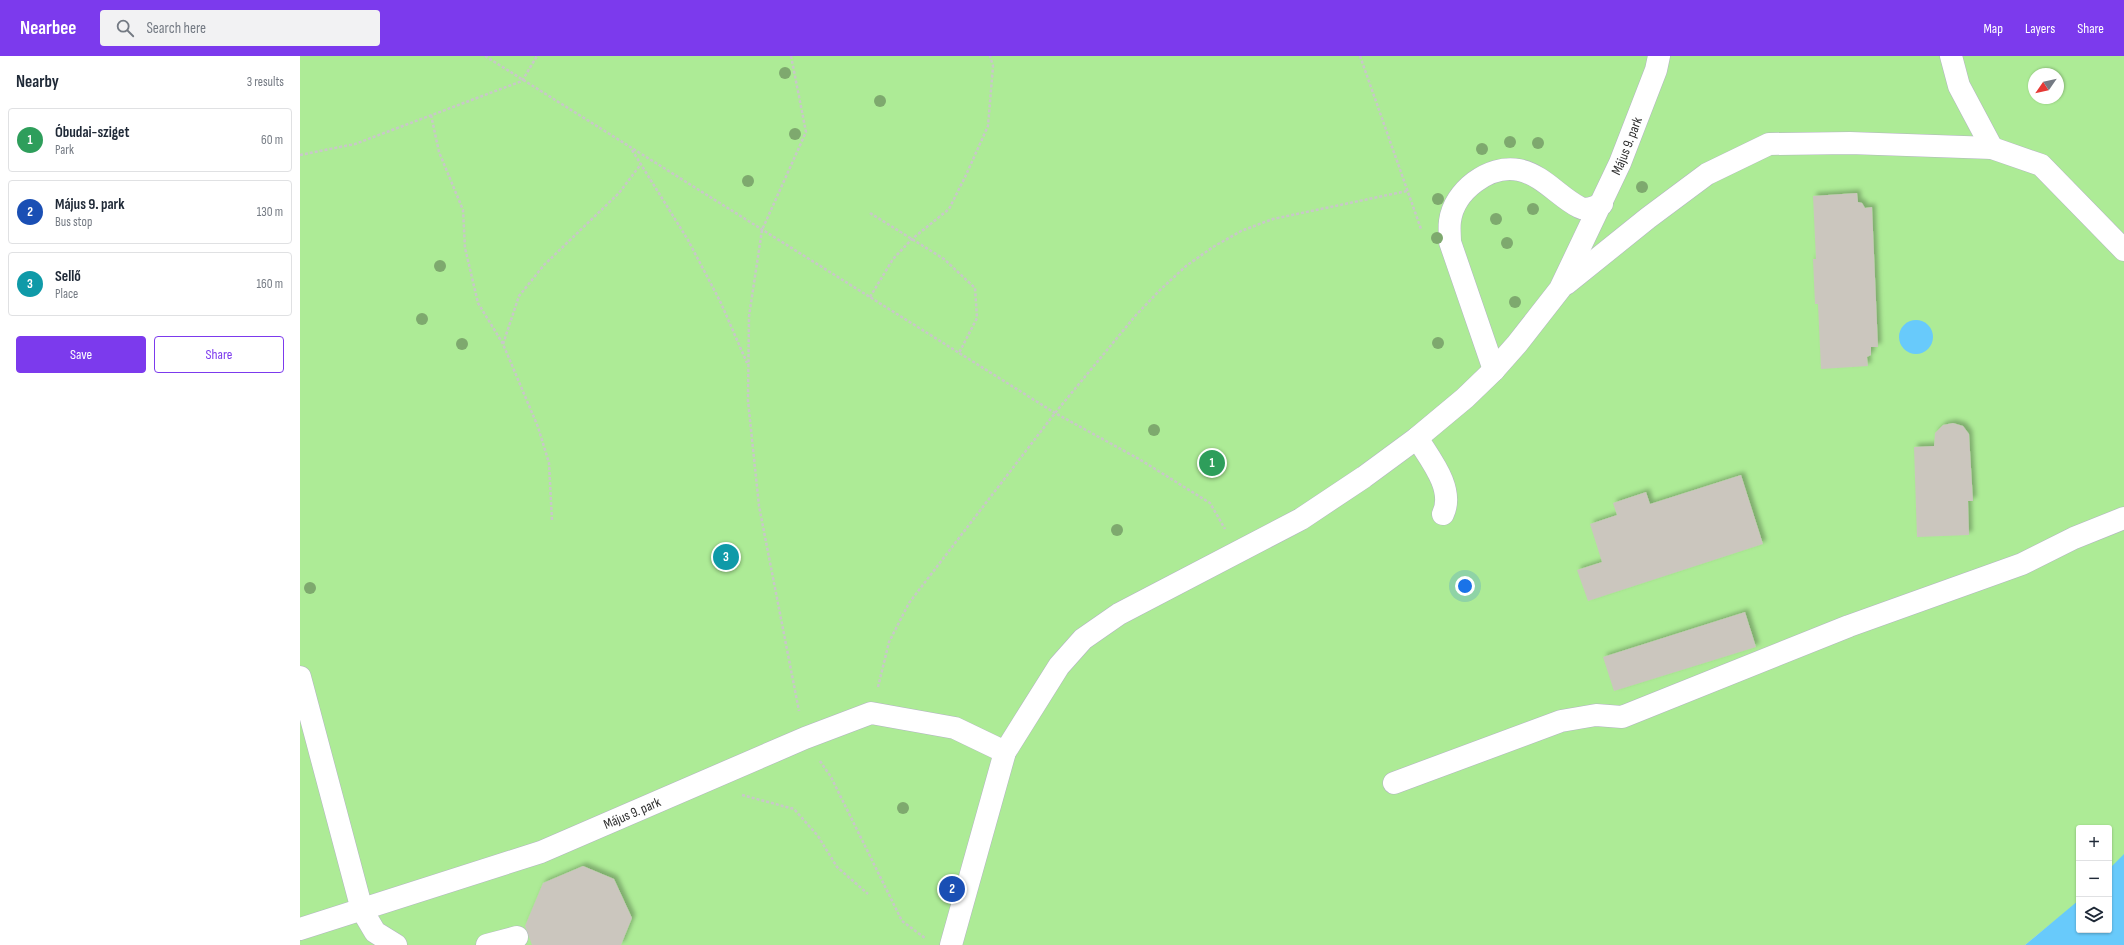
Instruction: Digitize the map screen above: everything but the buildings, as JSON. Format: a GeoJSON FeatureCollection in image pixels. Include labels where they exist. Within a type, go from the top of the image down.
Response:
{"type":"FeatureCollection","features":[{"type":"Feature","properties":{"kind":"street","name":"Május 9. park"},"geometry":{"type":"LineString","coordinates":[[1560,289],[1589,233],[1620,163],[1656,70],[1659,56]]}},
{"type":"Feature","properties":{"kind":"street"},"geometry":{"type":"LineString","coordinates":[[1951,56],[1959,86],[1992,148]]}},
{"type":"Feature","properties":{"kind":"street"},"geometry":{"type":"LineString","coordinates":[[951,945],[1005,752],[1059,666],[1083,639],[1119,614],[1301,518],[1364,477],[1417,438],[1465,398],[1494,370],[1517,344],[1560,289],[1648,218],[1707,174],[1769,144],[1850,143],[1992,148],[2041,165],[2124,250]]}},
{"type":"Feature","properties":{"kind":"street"},"geometry":{"type":"LineString","coordinates":[[1494,370],[1450,242],[1450,221],[1455,206],[1462,194],[1472,184],[1486,175],[1501,170],[1520,170],[1548,184],[1580,208],[1592,209],[1602,204]]}},
{"type":"Feature","properties":{"kind":"street"},"geometry":{"type":"LineString","coordinates":[[1570,201],[1589,233]]}},
{"type":"Feature","properties":{"kind":"street"},"geometry":{"type":"LineString","coordinates":[[1417,438],[1434,464],[1447,496],[1443,514]]}},
{"type":"Feature","properties":{"kind":"street"},"geometry":{"type":"LineString","coordinates":[[1394,783],[1561,722],[1596,715],[1622,717],[1849,626],[2022,564],[2074,538],[2124,518]]}},
{"type":"Feature","properties":{"kind":"street"},"geometry":{"type":"LineString","coordinates":[[300,678],[362,910],[375,932],[396,945]]}},
{"type":"Feature","properties":{"kind":"street","name":"Május 9. park"},"geometry":{"type":"LineString","coordinates":[[300,929],[541,852],[707,782],[805,738],[871,713]]}},
{"type":"Feature","properties":{"kind":"street"},"geometry":{"type":"LineString","coordinates":[[871,713],[954,728],[1005,752]]}},
{"type":"Feature","properties":{"kind":"street"},"geometry":{"type":"LineString","coordinates":[[487,945],[517,937]]}},
{"type":"Feature","properties":{"kind":"path"},"geometry":{"type":"LineString","coordinates":[[485,56],[522,81],[1055,413],[1139,459],[1210,503],[1239,551]]}},
{"type":"Feature","properties":{"kind":"path"},"geometry":{"type":"LineString","coordinates":[[300,155],[355,144],[522,81],[537,56]]}},
{"type":"Feature","properties":{"kind":"path"},"geometry":{"type":"LineString","coordinates":[[791,56],[806,132],[762,230],[749,316],[748,401],[759,506],[805,738],[831,777],[902,921],[928,942]]}},
{"type":"Feature","properties":{"kind":"path"},"geometry":{"type":"LineString","coordinates":[[870,297],[893,259],[912,239],[949,209],[988,126],[993,66],[990,56]]}},
{"type":"Feature","properties":{"kind":"path"},"geometry":{"type":"LineString","coordinates":[[1360,56],[1423,233]]}},
{"type":"Feature","properties":{"kind":"path"},"geometry":{"type":"LineString","coordinates":[[431,115],[439,152],[463,210],[465,248],[478,303],[503,344],[538,426],[549,464],[552,521]]}},
{"type":"Feature","properties":{"kind":"path"},"geometry":{"type":"LineString","coordinates":[[632,149],[688,240],[721,303],[748,366]]}},
{"type":"Feature","properties":{"kind":"path"},"geometry":{"type":"LineString","coordinates":[[503,344],[519,296],[544,265],[619,193],[641,164]]}},
{"type":"Feature","properties":{"kind":"path"},"geometry":{"type":"LineString","coordinates":[[871,713],[889,642],[909,603],[1055,413],[1136,315],[1186,266],[1213,247],[1241,232],[1274,219],[1407,191]]}},
{"type":"Feature","properties":{"kind":"path"},"geometry":{"type":"LineString","coordinates":[[870,213],[944,259],[975,288],[977,318],[959,353]]}},
{"type":"Feature","properties":{"kind":"path"},"geometry":{"type":"LineString","coordinates":[[707,782],[723,791],[794,809],[818,836],[837,867],[868,894]]}},
{"type":"Feature","properties":{"kind":"green space"},"geometry":{"type":"Polygon","coordinates":[[[300,56],[2124,56],[2124,886],[2112,892],[2112,825],[2076,825],[2076,910],[2057,919],[2025,945],[300,945],[300,56]]]}},
{"type":"Feature","properties":{"kind":"water"},"geometry":{"type":"Polygon","coordinates":[[[1919,320],[1926,322],[1931,327],[1933,337],[1931,347],[1926,352],[1913,354],[1906,352],[1901,347],[1899,334],[1901,327],[1906,322],[1919,320]]]}},
{"type":"Feature","properties":{"kind":"water"},"geometry":{"type":"Polygon","coordinates":[[[2124,854],[2124,945],[2025,945],[2076,902],[2076,933],[2112,933],[2112,866],[2124,854]]]}},
{"type":"Feature","properties":{"kind":"place","name":"Óbudai-sziget"},"geometry":{"type":"Point","coordinates":[1212,463]}},
{"type":"Feature","properties":{"kind":"place","name":"Sellő"},"geometry":{"type":"Point","coordinates":[726,557]}},
{"type":"Feature","properties":{"kind":"place","name":"Május 9. park"},"geometry":{"type":"Point","coordinates":[952,889]}}]}
